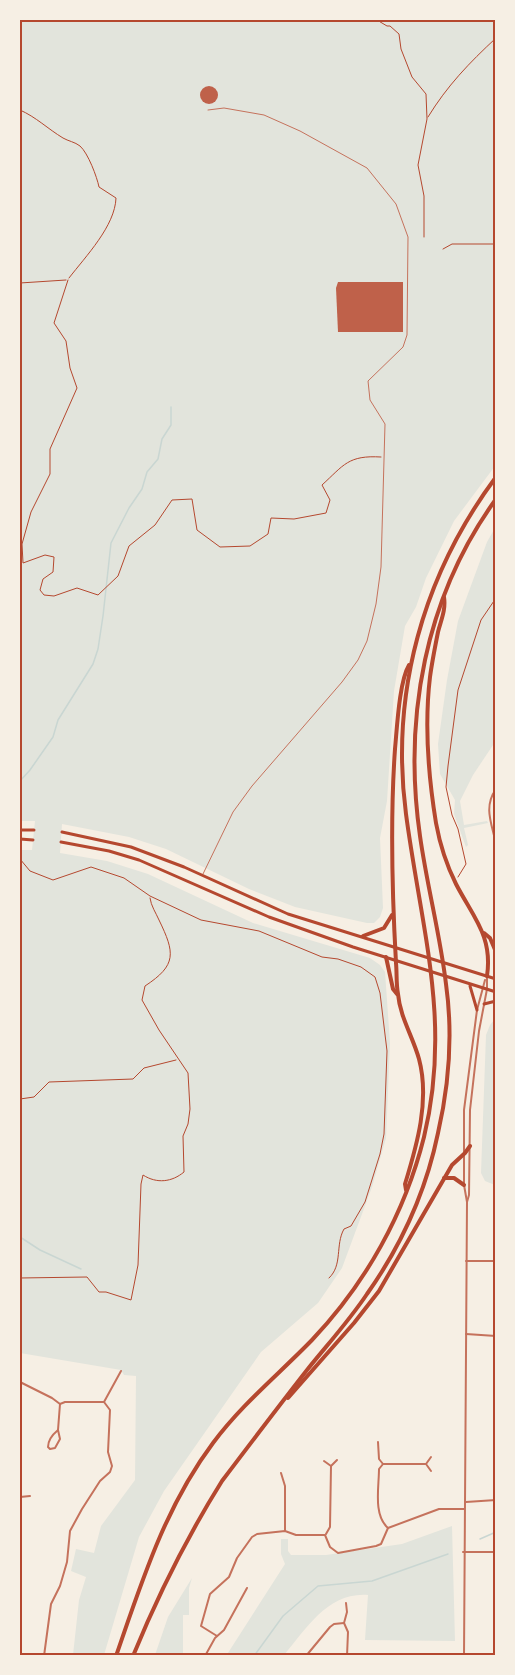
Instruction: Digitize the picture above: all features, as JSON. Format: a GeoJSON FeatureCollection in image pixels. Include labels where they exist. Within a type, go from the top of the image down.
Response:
{"type":"FeatureCollection","features":[{"type":"Feature","properties":{"kind":"highway"},"geometry":{"type":"LineString","coordinates":[[116,1656],[156,1544],[187,1481],[211,1445],[241,1408],[310,1341],[340,1308],[377,1253],[406,1193],[428,1114],[434,1075],[436,1038],[430,958],[403,787],[404,718],[410,663],[423,616],[439,572],[470,513],[495,477]]}},
{"type":"Feature","properties":{"kind":"highway"},"geometry":{"type":"LineString","coordinates":[[133,1656],[154,1603],[204,1509],[222,1481],[361,1303],[386,1265],[418,1201],[439,1131],[448,1062],[448,1007],[442,952],[419,827],[414,746],[417,703],[424,659],[444,596],[471,538],[495,499]]}},
{"type":"Feature","properties":{"kind":"highway"},"geometry":{"type":"LineString","coordinates":[[444,596],[445,607],[430,677],[427,734],[429,780],[442,850],[457,886],[483,933],[488,956],[487,976]]}},
{"type":"Feature","properties":{"kind":"highway"},"geometry":{"type":"LineString","coordinates":[[406,1193],[405,1184],[420,1119],[423,1084],[420,1062],[403,1017],[398,994],[392,846],[395,754],[403,685],[410,663]]}},
{"type":"Feature","properties":{"kind":"highway"},"geometry":{"type":"LineString","coordinates":[[363,936],[384,928],[393,913]]}},
{"type":"Feature","properties":{"kind":"highway"},"geometry":{"type":"LineString","coordinates":[[483,933],[490,938],[495,952]]}},
{"type":"Feature","properties":{"kind":"highway"},"geometry":{"type":"LineString","coordinates":[[386,957],[393,989],[398,994]]}},
{"type":"Feature","properties":{"kind":"highway"},"geometry":{"type":"LineString","coordinates":[[283,1403],[295,1392],[379,1291],[454,1161],[470,1146]]}},
{"type":"Feature","properties":{"kind":"highway"},"geometry":{"type":"LineString","coordinates":[[444,1179],[454,1178],[464,1185]]}},
{"type":"Feature","properties":{"kind":"main road"},"geometry":{"type":"LineString","coordinates":[[20,830],[34,830]]}},
{"type":"Feature","properties":{"kind":"main road"},"geometry":{"type":"LineString","coordinates":[[62,832],[131,847],[288,914],[495,979]]}},
{"type":"Feature","properties":{"kind":"main road"},"geometry":{"type":"LineString","coordinates":[[20,839],[33,840]]}},
{"type":"Feature","properties":{"kind":"main road"},"geometry":{"type":"LineString","coordinates":[[61,842],[101,849],[139,860],[255,911],[396,961],[495,992]]}},
{"type":"Feature","properties":{"kind":"main road"},"geometry":{"type":"LineString","coordinates":[[470,985],[477,1010]]}},
{"type":"Feature","properties":{"kind":"main road"},"geometry":{"type":"LineString","coordinates":[[484,1004],[495,1001]]}},
{"type":"Feature","properties":{"kind":"street"},"geometry":{"type":"LineString","coordinates":[[495,789],[488,806],[495,844]]}},
{"type":"Feature","properties":{"kind":"street"},"geometry":{"type":"LineString","coordinates":[[464,1656],[467,1202],[463,1155],[464,1110],[477,1010],[487,976]]}},
{"type":"Feature","properties":{"kind":"street"},"geometry":{"type":"LineString","coordinates":[[467,1202],[470,1110],[487,976]]}},
{"type":"Feature","properties":{"kind":"street"},"geometry":{"type":"LineString","coordinates":[[466,1261],[495,1261]]}},
{"type":"Feature","properties":{"kind":"street"},"geometry":{"type":"LineString","coordinates":[[465,1334],[495,1336]]}},
{"type":"Feature","properties":{"kind":"street"},"geometry":{"type":"LineString","coordinates":[[104,1402],[120,1371]]}},
{"type":"Feature","properties":{"kind":"street"},"geometry":{"type":"LineString","coordinates":[[20,1382],[60,1404]]}},
{"type":"Feature","properties":{"kind":"street"},"geometry":{"type":"LineString","coordinates":[[60,1404],[104,1402]]}},
{"type":"Feature","properties":{"kind":"street"},"geometry":{"type":"LineString","coordinates":[[44,1656],[51,1604],[60,1586],[67,1562],[70,1531],[100,1481],[110,1472],[112,1466],[108,1452],[110,1410],[104,1402]]}},
{"type":"Feature","properties":{"kind":"street"},"geometry":{"type":"LineString","coordinates":[[58,1430],[52,1434],[48,1443],[50,1449],[55,1448],[60,1439],[58,1430],[60,1404]]}},
{"type":"Feature","properties":{"kind":"street"},"geometry":{"type":"LineString","coordinates":[[378,1442],[379,1459],[383,1464]]}},
{"type":"Feature","properties":{"kind":"street"},"geometry":{"type":"LineString","coordinates":[[426,1464],[431,1457]]}},
{"type":"Feature","properties":{"kind":"street"},"geometry":{"type":"LineString","coordinates":[[326,1535],[330,1527],[331,1466],[337,1460]]}},
{"type":"Feature","properties":{"kind":"street"},"geometry":{"type":"LineString","coordinates":[[324,1461],[331,1466]]}},
{"type":"Feature","properties":{"kind":"street"},"geometry":{"type":"LineString","coordinates":[[383,1464],[426,1464]]}},
{"type":"Feature","properties":{"kind":"street"},"geometry":{"type":"LineString","coordinates":[[383,1464],[379,1469],[379,1512],[382,1523],[388,1528]]}},
{"type":"Feature","properties":{"kind":"street"},"geometry":{"type":"LineString","coordinates":[[426,1464],[431,1471]]}},
{"type":"Feature","properties":{"kind":"street"},"geometry":{"type":"LineString","coordinates":[[495,1464],[495,1473]]}},
{"type":"Feature","properties":{"kind":"street"},"geometry":{"type":"LineString","coordinates":[[281,1473],[285,1486],[285,1531]]}},
{"type":"Feature","properties":{"kind":"street"},"geometry":{"type":"LineString","coordinates":[[20,1497],[30,1496]]}},
{"type":"Feature","properties":{"kind":"street"},"geometry":{"type":"LineString","coordinates":[[464,1502],[495,1500]]}},
{"type":"Feature","properties":{"kind":"street"},"geometry":{"type":"LineString","coordinates":[[326,1535],[333,1551],[338,1553],[381,1544],[385,1530],[388,1528],[439,1509],[464,1509]]}},
{"type":"Feature","properties":{"kind":"street"},"geometry":{"type":"LineString","coordinates":[[217,1636],[202,1628],[200,1623],[210,1594],[229,1577],[237,1558],[252,1537],[257,1534],[285,1531],[296,1535],[326,1535]]}},
{"type":"Feature","properties":{"kind":"street"},"geometry":{"type":"LineString","coordinates":[[463,1552],[495,1552]]}},
{"type":"Feature","properties":{"kind":"street"},"geometry":{"type":"LineString","coordinates":[[205,1656],[217,1636],[224,1630],[247,1588]]}},
{"type":"Feature","properties":{"kind":"street"},"geometry":{"type":"LineString","coordinates":[[346,1603],[347,1612],[344,1623],[348,1632],[347,1656]]}},
{"type":"Feature","properties":{"kind":"street"},"geometry":{"type":"LineString","coordinates":[[306,1656],[330,1627],[344,1623]]}},
{"type":"Feature","properties":{"kind":"lane"},"geometry":{"type":"LineString","coordinates":[[203,876],[233,812],[252,786],[342,682],[358,660],[367,641],[376,604],[381,567],[385,424],[370,400],[368,381],[403,346],[407,335],[408,237],[396,204],[367,168],[300,131],[264,115],[224,108],[208,110]]}},
{"type":"Feature","properties":{"kind":"path"},"geometry":{"type":"LineString","coordinates":[[377,20],[390,26],[399,34],[401,49],[412,77],[426,94],[427,119],[418,165],[424,196],[424,237]]}},
{"type":"Feature","properties":{"kind":"path"},"geometry":{"type":"LineString","coordinates":[[427,119],[439,99],[467,64],[495,38]]}},
{"type":"Feature","properties":{"kind":"path"},"geometry":{"type":"LineString","coordinates":[[20,110],[80,146],[95,170],[99,187],[116,198],[112,218],[91,252],[68,280],[54,323],[66,341],[70,368],[77,388],[50,449],[50,474],[31,512],[22,544],[23,563],[45,555],[54,557],[53,572],[43,579],[39,590],[44,596],[54,596],[77,588],[98,595],[118,576],[129,546],[155,525],[172,500],[192,499],[197,530],[220,547],[250,546],[268,534],[271,518],[294,519],[326,513],[330,500],[322,485],[349,461],[362,456],[384,457]]}},
{"type":"Feature","properties":{"kind":"path"},"geometry":{"type":"LineString","coordinates":[[443,249],[452,244],[495,244]]}},
{"type":"Feature","properties":{"kind":"path"},"geometry":{"type":"LineString","coordinates":[[20,283],[68,280]]}},
{"type":"Feature","properties":{"kind":"path"},"geometry":{"type":"LineString","coordinates":[[455,879],[466,864],[446,787],[458,690],[482,620],[495,598]]}},
{"type":"Feature","properties":{"kind":"path"},"geometry":{"type":"LineString","coordinates":[[20,859],[30,871],[53,880],[91,867],[124,878],[150,896],[201,920],[259,931],[322,957],[338,959],[361,967],[375,977],[380,993],[387,1051],[384,1134],[365,1202],[351,1226],[344,1229],[340,1235],[339,1257],[334,1274],[329,1278]]}},
{"type":"Feature","properties":{"kind":"path"},"geometry":{"type":"LineString","coordinates":[[20,1278],[87,1278],[99,1292],[131,1300],[138,1265],[143,1175],[159,1181],[170,1180],[184,1172],[183,1136],[188,1124],[188,1073],[142,1000],[145,986],[162,974],[169,963],[171,952],[150,896]]}},
{"type":"Feature","properties":{"kind":"path"},"geometry":{"type":"LineString","coordinates":[[20,1099],[34,1097],[50,1082],[133,1079],[144,1068],[178,1059]]}},
{"type":"Feature","properties":{"kind":"shaded area"},"geometry":{"type":"Polygon","coordinates":[[[20,20],[495,20],[495,466],[454,521],[426,578],[416,607],[405,626],[394,691],[387,801],[380,838],[383,908],[380,917],[374,923],[367,923],[295,907],[249,889],[166,849],[129,837],[62,824],[60,853],[107,861],[148,874],[253,923],[370,958],[385,972],[390,1043],[386,1138],[372,1187],[342,1268],[318,1303],[261,1352],[164,1491],[139,1537],[104,1655],[73,1655],[79,1600],[86,1577],[71,1571],[76,1549],[94,1553],[101,1526],[135,1480],[136,1376],[124,1375],[121,1370],[20,1353],[20,850],[32,850],[35,821],[20,821],[20,20]]]}},
{"type":"Feature","properties":{"kind":"shaded area"},"geometry":{"type":"Polygon","coordinates":[[[495,528],[495,742],[473,775],[460,801],[464,825],[487,821],[488,823],[464,828],[468,845],[466,847],[454,814],[455,800],[440,774],[438,744],[458,621],[487,542],[495,528]]]}},
{"type":"Feature","properties":{"kind":"shaded area"},"geometry":{"type":"Polygon","coordinates":[[[495,1019],[495,1185],[485,1181],[481,1173],[486,1035],[495,1019]]]}},
{"type":"Feature","properties":{"kind":"shaded area"},"geometry":{"type":"Polygon","coordinates":[[[452,1526],[455,1641],[365,1640],[368,1595],[341,1599],[330,1606],[310,1623],[284,1655],[226,1656],[285,1564],[281,1554],[281,1539],[288,1539],[288,1551],[291,1555],[326,1555],[402,1544],[452,1526]]]}},
{"type":"Feature","properties":{"kind":"shaded area"},"geometry":{"type":"Polygon","coordinates":[[[192,1578],[189,1588],[189,1615],[183,1615],[183,1655],[155,1655],[168,1617],[192,1578]]]}},
{"type":"Feature","properties":{"kind":"building"},"geometry":{"type":"Polygon","coordinates":[[[205,86],[213,86],[218,91],[216,102],[205,104],[200,99],[200,91],[205,86]]]}},
{"type":"Feature","properties":{"kind":"building"},"geometry":{"type":"Polygon","coordinates":[[[338,282],[403,282],[403,332],[338,332],[336,288],[338,282]]]}},
{"type":"Feature","properties":{"kind":"waterway"},"geometry":{"type":"LineString","coordinates":[[20,781],[53,737],[58,720],[93,664],[98,649],[103,616],[111,543],[129,508],[142,489],[147,472],[158,459],[162,439],[171,425],[171,407]]}},
{"type":"Feature","properties":{"kind":"waterway"},"geometry":{"type":"LineString","coordinates":[[20,1237],[40,1250],[81,1269]]}},
{"type":"Feature","properties":{"kind":"waterway"},"geometry":{"type":"LineString","coordinates":[[480,1539],[496,1532]]}},
{"type":"Feature","properties":{"kind":"waterway"},"geometry":{"type":"LineString","coordinates":[[254,1656],[283,1616],[318,1586],[372,1581],[448,1554]]}}]}
